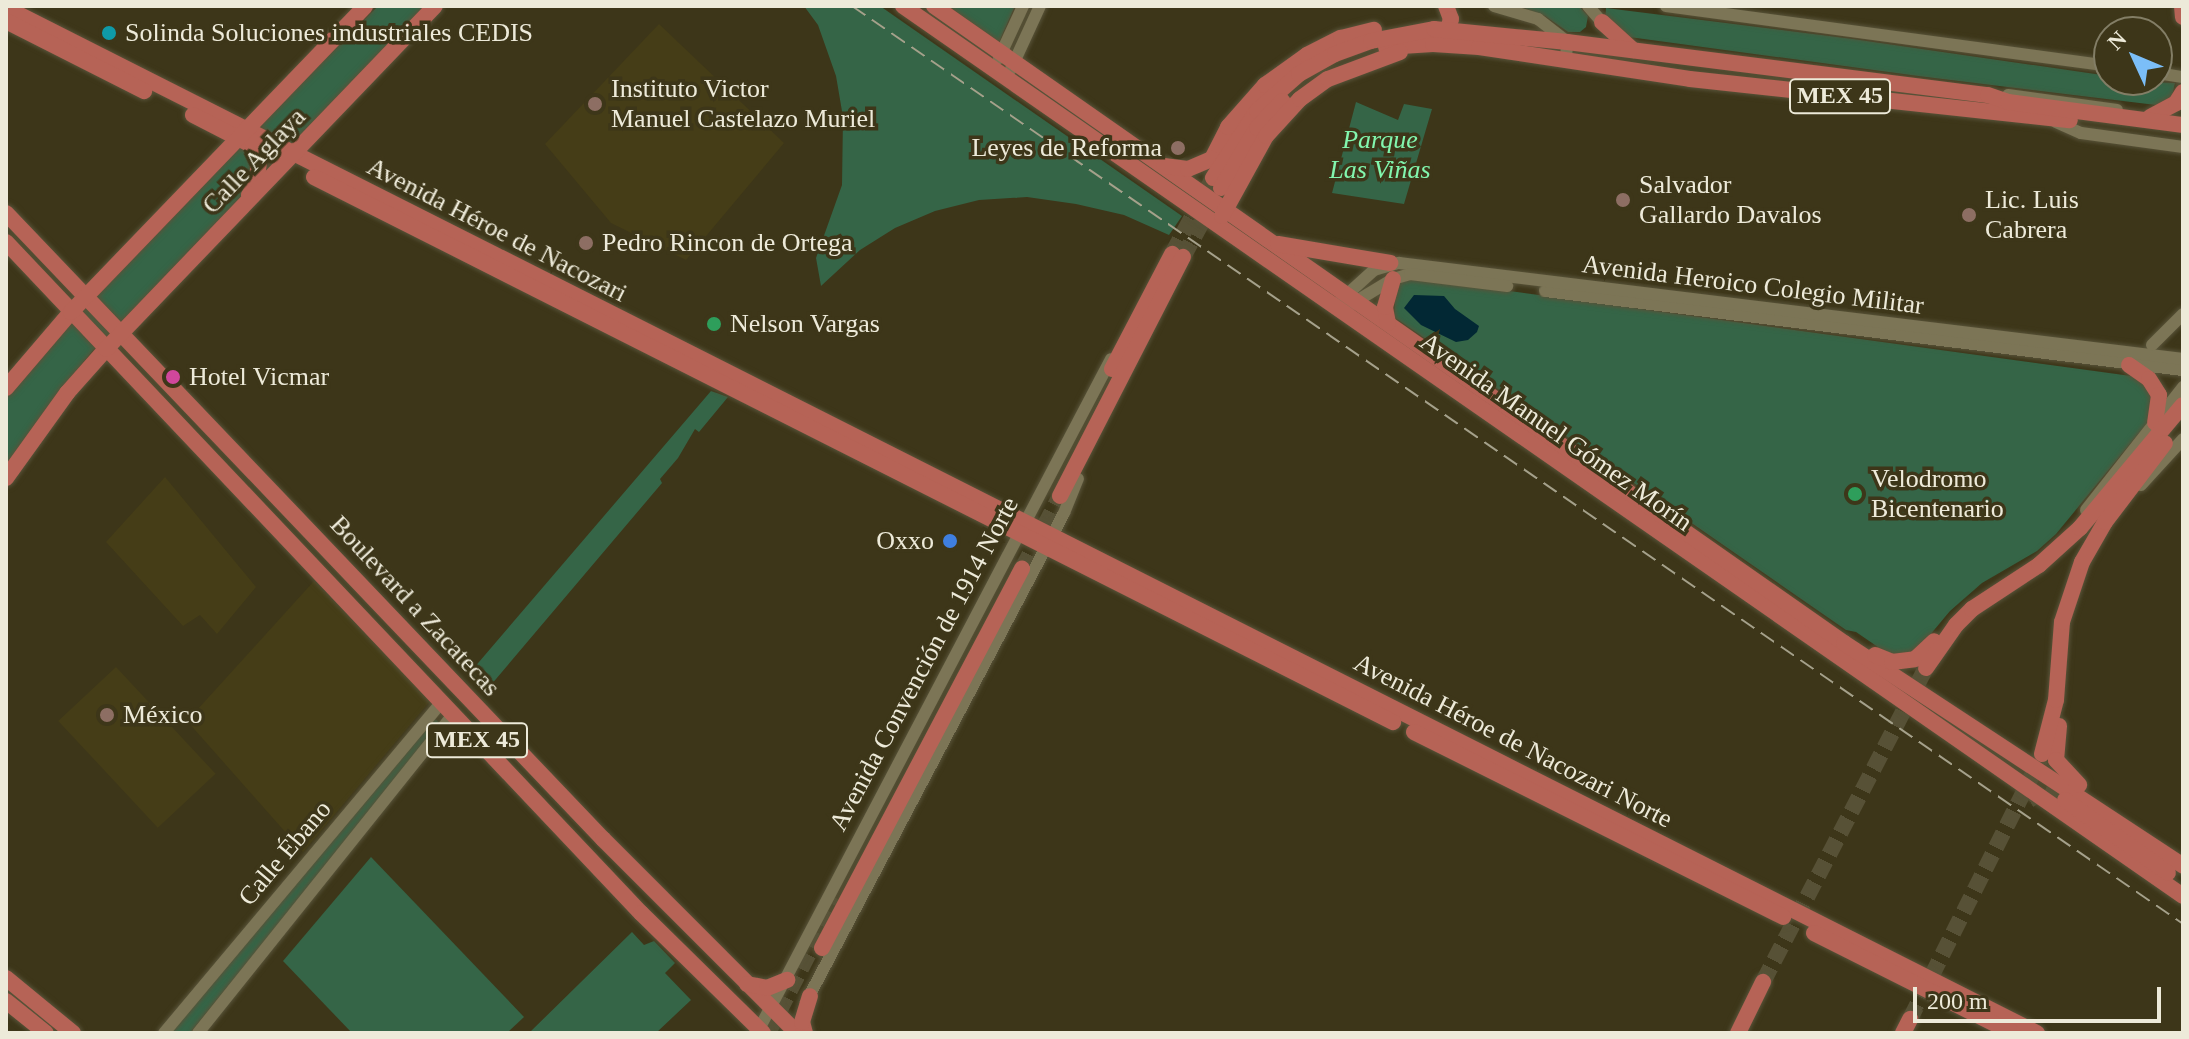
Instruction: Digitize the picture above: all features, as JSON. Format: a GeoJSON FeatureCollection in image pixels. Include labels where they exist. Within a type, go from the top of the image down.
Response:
{"type":"FeatureCollection","features":[{"type":"Feature","properties":{"kind":"main road","name":"Calle Aglaya"},"geometry":{"type":"LineString","coordinates":[[6,388],[71,312],[365,6]]}},
{"type":"Feature","properties":{"kind":"main road","name":"Calle Aglaya"},"geometry":{"type":"LineString","coordinates":[[6,478],[67,393],[106,349],[435,6]]}},
{"type":"Feature","properties":{"kind":"main road","name":"Avenida Manuel Gómez Morín"},"geometry":{"type":"LineString","coordinates":[[903,6],[1000,76],[1194,198],[1226,209],[1844,643],[2083,797],[2183,866]]}},
{"type":"Feature","properties":{"kind":"main road","name":"Avenida Manuel Gómez Morín"},"geometry":{"type":"LineString","coordinates":[[934,6],[1158,164],[1218,224],[1338,310],[2183,896]]}},
{"type":"Feature","properties":{"kind":"main road"},"geometry":{"type":"LineString","coordinates":[[1218,224],[1266,136],[1300,99],[1328,79],[1438,34],[1451,19],[1446,6]]}},
{"type":"Feature","properties":{"kind":"main road"},"geometry":{"type":"LineString","coordinates":[[2182,6],[2183,17]]}},
{"type":"Feature","properties":{"kind":"main road","name":"Avenida Héroe de Nacozari"},"geometry":{"type":"LineString","coordinates":[[6,8],[289,159],[962,497]]}},
{"type":"Feature","properties":{"kind":"main road","name":"Avenida Héroe de Nacozari"},"geometry":{"type":"LineString","coordinates":[[6,21],[242,134],[255,147],[289,159]]}},
{"type":"Feature","properties":{"kind":"main road"},"geometry":{"type":"LineString","coordinates":[[1602,22],[1633,50]]}},
{"type":"Feature","properties":{"kind":"main road"},"geometry":{"type":"LineString","coordinates":[[1194,198],[1212,159],[1246,103],[1307,55],[1341,38],[1380,28],[1406,24],[1438,34]]}},
{"type":"Feature","properties":{"kind":"main road","name":"MEX 45"},"geometry":{"type":"LineString","coordinates":[[1438,34],[1566,61],[1690,79],[2060,116],[2183,123]]}},
{"type":"Feature","properties":{"kind":"main road","name":"MEX 45"},"geometry":{"type":"LineString","coordinates":[[1217,183],[1257,128],[1299,86],[1341,62],[1379,48],[1438,34],[1567,42],[1988,95],[2060,116],[2183,134]]}},
{"type":"Feature","properties":{"kind":"main road"},"geometry":{"type":"LineString","coordinates":[[2150,117],[2176,103],[2183,92]]}},
{"type":"Feature","properties":{"kind":"main road"},"geometry":{"type":"LineString","coordinates":[[243,207],[256,184],[259,162],[255,147]]}},
{"type":"Feature","properties":{"kind":"main road"},"geometry":{"type":"LineString","coordinates":[[1158,164],[1188,169],[1212,159]]}},
{"type":"Feature","properties":{"kind":"main road","name":"Boulevard a Zacatecas"},"geometry":{"type":"LineString","coordinates":[[6,213],[743,981],[796,1032]]}},
{"type":"Feature","properties":{"kind":"main road","name":"Boulevard a Zacatecas"},"geometry":{"type":"LineString","coordinates":[[6,242],[756,1032]]}},
{"type":"Feature","properties":{"kind":"main road"},"geometry":{"type":"LineString","coordinates":[[1274,243],[1392,271],[1385,307],[1388,323]]}},
{"type":"Feature","properties":{"kind":"main road","name":"Avenida Convención de 1914 Norte"},"geometry":{"type":"LineString","coordinates":[[1178,256],[1128,362],[1056,494],[1137,320],[1178,256]]}},
{"type":"Feature","properties":{"kind":"main road"},"geometry":{"type":"LineString","coordinates":[[2129,365],[2149,379],[2159,395],[2155,423]]}},
{"type":"Feature","properties":{"kind":"main road"},"geometry":{"type":"LineString","coordinates":[[1926,668],[1956,625],[1972,609],[2030,571],[2059,547],[2183,405]]}},
{"type":"Feature","properties":{"kind":"main road"},"geometry":{"type":"LineString","coordinates":[[2042,754],[2056,700],[2062,622],[2082,562],[2105,522],[2183,420]]}},
{"type":"Feature","properties":{"kind":"main road"},"geometry":{"type":"LineString","coordinates":[[1566,469],[1575,464],[1581,465],[1614,488],[1627,492]]}},
{"type":"Feature","properties":{"kind":"main road","name":"Avenida Héroe de Nacozari Norte"},"geometry":{"type":"LineString","coordinates":[[962,497],[2037,1033]]}},
{"type":"Feature","properties":{"kind":"main road","name":"Avenida Héroe de Nacozari Norte"},"geometry":{"type":"LineString","coordinates":[[1049,540],[2013,1033]]}},
{"type":"Feature","properties":{"kind":"main road","name":"Avenida Convención de 1914 Norte"},"geometry":{"type":"LineString","coordinates":[[822,948],[1017,567],[837,899]]}},
{"type":"Feature","properties":{"kind":"main road"},"geometry":{"type":"LineString","coordinates":[[1844,643],[1892,662],[1915,659],[1924,654],[1967,604],[1992,586],[2019,572],[2030,571]]}},
{"type":"Feature","properties":{"kind":"main road"},"geometry":{"type":"LineString","coordinates":[[2068,598],[2068,677],[2055,754],[2059,767],[2083,797],[2183,885]]}},
{"type":"Feature","properties":{"kind":"main road"},"geometry":{"type":"LineString","coordinates":[[2083,797],[2183,855]]}},
{"type":"Feature","properties":{"kind":"main road"},"geometry":{"type":"LineString","coordinates":[[6,978],[73,1033]]}},
{"type":"Feature","properties":{"kind":"main road"},"geometry":{"type":"LineString","coordinates":[[743,981],[767,988],[787,980]]}},
{"type":"Feature","properties":{"kind":"main road"},"geometry":{"type":"LineString","coordinates":[[1738,1033],[1763,982]]}},
{"type":"Feature","properties":{"kind":"main road"},"geometry":{"type":"LineString","coordinates":[[796,1032],[810,996]]}},
{"type":"Feature","properties":{"kind":"main road"},"geometry":{"type":"LineString","coordinates":[[6,1001],[46,1033]]}},
{"type":"Feature","properties":{"kind":"street"},"geometry":{"type":"LineString","coordinates":[[1000,76],[1023,6]]}},
{"type":"Feature","properties":{"kind":"street"},"geometry":{"type":"LineString","coordinates":[[1008,57],[1040,6]]}},
{"type":"Feature","properties":{"kind":"street"},"geometry":{"type":"LineString","coordinates":[[1494,6],[1538,19],[1567,42],[1566,61]]}},
{"type":"Feature","properties":{"kind":"street"},"geometry":{"type":"LineString","coordinates":[[1588,6],[1602,22]]}},
{"type":"Feature","properties":{"kind":"street"},"geometry":{"type":"LineString","coordinates":[[1666,6],[2093,64]]}},
{"type":"Feature","properties":{"kind":"street"},"geometry":{"type":"LineString","coordinates":[[1988,95],[2097,105],[2183,123]]}},
{"type":"Feature","properties":{"kind":"street"},"geometry":{"type":"LineString","coordinates":[[2060,116],[2081,133],[2183,147]]}},
{"type":"Feature","properties":{"kind":"street","name":"Avenida Heroico Colegio Militar"},"geometry":{"type":"LineString","coordinates":[[1338,310],[1351,297],[1392,271],[1686,299],[2183,359]]}},
{"type":"Feature","properties":{"kind":"street","name":"Avenida Heroico Colegio Militar"},"geometry":{"type":"LineString","coordinates":[[1392,271],[2183,370]]}},
{"type":"Feature","properties":{"kind":"street"},"geometry":{"type":"LineString","coordinates":[[1679,285],[1686,299]]}},
{"type":"Feature","properties":{"kind":"street"},"geometry":{"type":"LineString","coordinates":[[2152,345],[2183,314]]}},
{"type":"Feature","properties":{"kind":"street","name":"Avenida Convención de 1914 Norte"},"geometry":{"type":"LineString","coordinates":[[756,1032],[787,980],[1118,345],[1137,320]]}},
{"type":"Feature","properties":{"kind":"street","name":"Avenida Convención de 1914 Norte"},"geometry":{"type":"LineString","coordinates":[[810,996],[1049,540],[1120,393],[1128,362]]}},
{"type":"Feature","properties":{"kind":"street"},"geometry":{"type":"LineString","coordinates":[[2059,547],[2183,387]]}},
{"type":"Feature","properties":{"kind":"street"},"geometry":{"type":"LineString","coordinates":[[2105,522],[2183,439]]}},
{"type":"Feature","properties":{"kind":"street","name":"Calle Ébano"},"geometry":{"type":"LineString","coordinates":[[164,1033],[447,709]]}},
{"type":"Feature","properties":{"kind":"street","name":"Calle Ébano"},"geometry":{"type":"LineString","coordinates":[[198,1033],[447,709]]}},
{"type":"Feature","properties":{"kind":"shaded area","name":"Instituto Victor Manuel Castelazo Muriel"},"geometry":{"type":"Polygon","coordinates":[[[659,24],[784,143],[686,260],[611,223],[545,144],[659,24]]]}},
{"type":"Feature","properties":{"kind":"shaded area"},"geometry":{"type":"Polygon","coordinates":[[[165,477],[256,587],[217,634],[200,615],[183,626],[106,542],[165,477]]]}},
{"type":"Feature","properties":{"kind":"shaded area"},"geometry":{"type":"Polygon","coordinates":[[[314,581],[430,701],[303,852],[187,721],[314,581]]]}},
{"type":"Feature","properties":{"kind":"shaded area"},"geometry":{"type":"Polygon","coordinates":[[[116,667],[216,774],[158,828],[58,721],[116,667]]]}},
{"type":"Feature","properties":{"kind":"green space"},"geometry":{"type":"Polygon","coordinates":[[[378,6],[425,6],[292,146],[257,128],[378,6]]]}},
{"type":"Feature","properties":{"kind":"green space"},"geometry":{"type":"Polygon","coordinates":[[[804,6],[880,6],[1182,216],[1169,235],[1124,215],[1076,204],[1027,197],[979,200],[935,211],[895,228],[860,250],[821,286],[816,258],[842,185],[843,117],[836,76],[818,25],[804,6]]]}},
{"type":"Feature","properties":{"kind":"green space"},"geometry":{"type":"Polygon","coordinates":[[[948,6],[1015,6],[999,42],[948,6]]]}},
{"type":"Feature","properties":{"kind":"green space"},"geometry":{"type":"Polygon","coordinates":[[[1519,6],[1579,6],[1588,16],[1586,27],[1580,32],[1568,32],[1545,16],[1519,6]]]}},
{"type":"Feature","properties":{"kind":"green space"},"geometry":{"type":"Polygon","coordinates":[[[1606,8],[1853,39],[2093,74],[2093,96],[2172,96],[2156,105],[1918,76],[1629,37],[1605,20],[1606,8]]]}},
{"type":"Feature","properties":{"kind":"green space","name":"Parque Las Viñas"},"geometry":{"type":"Polygon","coordinates":[[[1356,102],[1398,120],[1404,104],[1432,109],[1404,204],[1332,193],[1356,102]]]}},
{"type":"Feature","properties":{"kind":"green space"},"geometry":{"type":"Polygon","coordinates":[[[240,143],[250,147],[253,169],[239,206],[94,349],[56,395],[6,467],[6,398],[69,322],[240,143]]]}},
{"type":"Feature","properties":{"kind":"green space"},"geometry":{"type":"Polygon","coordinates":[[[1408,277],[2131,376],[2142,381],[2153,399],[2148,422],[2056,534],[2037,551],[1982,583],[1950,611],[1914,654],[1891,656],[1856,632],[1846,630],[1394,317],[1396,287],[1408,277]]]}},
{"type":"Feature","properties":{"kind":"green space"},"geometry":{"type":"Polygon","coordinates":[[[711,391],[728,397],[699,432],[695,429],[678,458],[660,479],[662,483],[485,692],[467,676],[711,391]]]}},
{"type":"Feature","properties":{"kind":"green space"},"geometry":{"type":"Polygon","coordinates":[[[433,717],[440,723],[190,1033],[171,1033],[433,717]]]}},
{"type":"Feature","properties":{"kind":"green space"},"geometry":{"type":"Polygon","coordinates":[[[371,857],[524,1017],[507,1033],[352,1033],[283,961],[371,857]]]}},
{"type":"Feature","properties":{"kind":"green space"},"geometry":{"type":"Polygon","coordinates":[[[632,932],[644,945],[654,941],[675,963],[665,973],[691,1000],[656,1033],[529,1033],[632,932]]]}},
{"type":"Feature","properties":{"kind":"water"},"geometry":{"type":"Polygon","coordinates":[[[1414,295],[1444,296],[1455,309],[1479,326],[1477,332],[1468,340],[1456,342],[1421,325],[1404,308],[1414,295]]]}},
{"type":"Feature","properties":{"kind":"tunnel"},"geometry":{"type":"LineString","coordinates":[[1172,254],[1213,178]]}},
{"type":"Feature","properties":{"kind":"tunnel"},"geometry":{"type":"LineString","coordinates":[[1183,257],[1211,206]]}},
{"type":"Feature","properties":{"kind":"tunnel"},"geometry":{"type":"LineString","coordinates":[[1022,569],[1060,496]]}},
{"type":"Feature","properties":{"kind":"tunnel"},"geometry":{"type":"LineString","coordinates":[[1763,982],[1926,668]]}},
{"type":"Feature","properties":{"kind":"tunnel"},"geometry":{"type":"LineString","coordinates":[[1910,1019],[2040,759]]}},
{"type":"Feature","properties":{"kind":"tunnel"},"geometry":{"type":"LineString","coordinates":[[2029,800],[2045,790],[2065,800]]}},
{"type":"Feature","properties":{"kind":"tunnel"},"geometry":{"type":"LineString","coordinates":[[768,1033],[837,899]]}},
{"type":"Feature","properties":{"kind":"railway"},"geometry":{"type":"LineString","coordinates":[[852,6],[2183,924]]}},
{"type":"Feature","properties":{"kind":"place","name":"Solinda Soluciones industriales CEDIS"},"geometry":{"type":"Point","coordinates":[109,33]}},
{"type":"Feature","properties":{"kind":"place","name":"Instituto Victor Manuel Castelazo Muriel"},"geometry":{"type":"Point","coordinates":[595,104]}},
{"type":"Feature","properties":{"kind":"place","name":"Leyes de Reforma"},"geometry":{"type":"Point","coordinates":[1178,148]}},
{"type":"Feature","properties":{"kind":"place","name":"Salvador Gallardo Davalos"},"geometry":{"type":"Point","coordinates":[1623,200]}},
{"type":"Feature","properties":{"kind":"place","name":"Lic. Luis Cabrera"},"geometry":{"type":"Point","coordinates":[1969,215]}},
{"type":"Feature","properties":{"kind":"place","name":"Pedro Rincon de Ortega"},"geometry":{"type":"Point","coordinates":[586,243]}},
{"type":"Feature","properties":{"kind":"place","name":"Nelson Vargas"},"geometry":{"type":"Point","coordinates":[714,324]}},
{"type":"Feature","properties":{"kind":"place","name":"Hotel Vicmar"},"geometry":{"type":"Point","coordinates":[173,377]}},
{"type":"Feature","properties":{"kind":"place","name":"Velodromo Bicentenario"},"geometry":{"type":"Point","coordinates":[1855,494]}},
{"type":"Feature","properties":{"kind":"place","name":"Oxxo"},"geometry":{"type":"Point","coordinates":[950,541]}},
{"type":"Feature","properties":{"kind":"place","name":"México"},"geometry":{"type":"Point","coordinates":[107,715]}}]}
